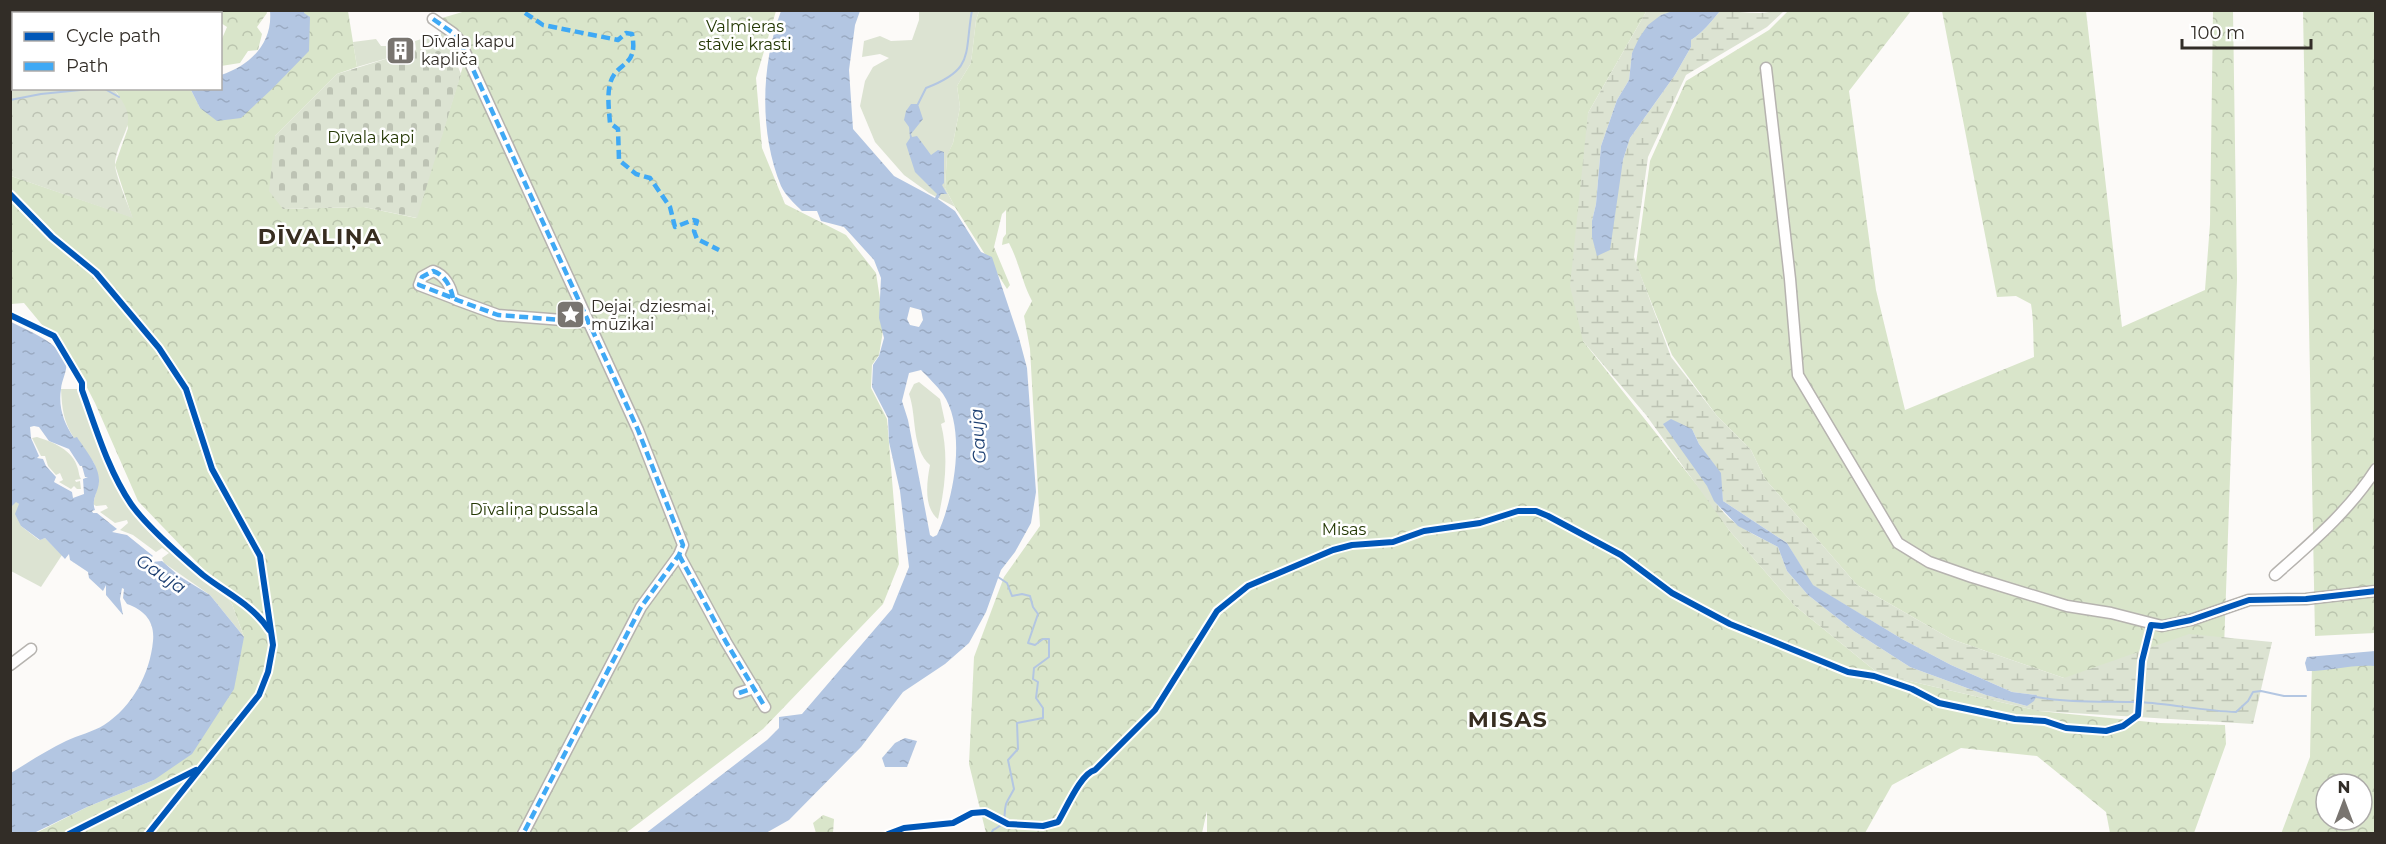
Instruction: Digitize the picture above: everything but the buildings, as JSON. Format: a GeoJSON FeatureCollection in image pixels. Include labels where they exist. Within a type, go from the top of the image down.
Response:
{"type":"FeatureCollection","features":[{"type":"Feature","properties":{"kind":"street"},"geometry":{"type":"LineString","coordinates":[[433,19],[460,41],[648,454],[683,545],[679,555],[641,607],[523,834]]}},
{"type":"Feature","properties":{"kind":"street"},"geometry":{"type":"LineString","coordinates":[[1766,68],[1798,375],[1898,543],[1929,562],[1972,577],[2067,606],[2111,613],[2162,626],[2191,620],[2249,600],[2306,599],[2376,591]]}},
{"type":"Feature","properties":{"kind":"street"},"geometry":{"type":"LineString","coordinates":[[453,298],[498,315],[588,322]]}},
{"type":"Feature","properties":{"kind":"street"},"geometry":{"type":"LineString","coordinates":[[556,320],[582,309]]}},
{"type":"Feature","properties":{"kind":"street"},"geometry":{"type":"LineString","coordinates":[[2275,575],[2338,519],[2376,469]]}},
{"type":"Feature","properties":{"kind":"street"},"geometry":{"type":"LineString","coordinates":[[679,555],[765,707]]}},
{"type":"Feature","properties":{"kind":"street"},"geometry":{"type":"LineString","coordinates":[[10,665],[31,649]]}},
{"type":"Feature","properties":{"kind":"street"},"geometry":{"type":"LineString","coordinates":[[739,693],[754,688]]}},
{"type":"Feature","properties":{"kind":"green space"},"geometry":{"type":"Polygon","coordinates":[[[11,10],[100,11],[12,12],[12,90],[114,90],[127,110],[128,119],[115,167],[133,218],[11,176],[11,10]]]}},
{"type":"Feature","properties":{"kind":"green space"},"geometry":{"type":"Polygon","coordinates":[[[266,10],[267,13],[257,27],[262,34],[258,50],[248,51],[240,63],[222,66],[222,39],[227,27],[222,24],[222,12],[100,12],[266,10]]]}},
{"type":"Feature","properties":{"kind":"green space","name":"Dīvaliņa pussala"},"geometry":{"type":"Polygon","coordinates":[[[469,10],[776,11],[756,78],[762,148],[785,204],[846,235],[876,273],[884,325],[879,355],[872,365],[871,388],[887,419],[899,564],[883,604],[763,729],[626,833],[36,833],[87,807],[154,780],[244,637],[232,604],[208,574],[138,501],[95,403],[76,366],[24,303],[11,304],[11,176],[132,217],[115,165],[128,128],[118,94],[114,90],[191,90],[200,108],[222,90],[304,11],[348,11],[357,67],[337,74],[275,136],[283,209],[364,207],[416,218],[464,63],[446,31],[442,18],[469,10]]]}},
{"type":"Feature","properties":{"kind":"green space"},"geometry":{"type":"Polygon","coordinates":[[[919,11],[979,11],[971,63],[957,86],[960,107],[953,143],[947,156],[945,188],[955,207],[929,193],[904,175],[875,142],[860,106],[865,81],[873,67],[889,58],[880,54],[862,57],[864,41],[880,36],[891,41],[912,40],[919,20],[919,11]]]}},
{"type":"Feature","properties":{"kind":"green space","name":"Misas"},"geometry":{"type":"Polygon","coordinates":[[[979,11],[1649,11],[1646,12],[1588,113],[1583,341],[1712,504],[1729,530],[1794,605],[1879,674],[2039,711],[2160,723],[2225,725],[2226,744],[2194,833],[2110,833],[2106,812],[2037,756],[1961,748],[1892,785],[1865,833],[1207,834],[1207,811],[1202,833],[986,833],[969,764],[974,657],[1004,577],[1040,526],[1030,349],[1024,316],[1032,301],[1009,243],[1002,245],[1006,234],[1006,210],[1002,214],[994,247],[1010,285],[1007,289],[945,188],[947,155],[953,143],[960,107],[957,86],[971,63],[979,11]]]}},
{"type":"Feature","properties":{"kind":"green space"},"geometry":{"type":"Polygon","coordinates":[[[1676,11],[1661,15],[1632,53],[1629,80],[1617,100],[1601,146],[1596,204],[1592,221],[1623,160],[1630,138],[1675,75],[1691,47],[1691,40],[1720,11],[1759,13],[1784,11],[1767,27],[1686,75],[1648,157],[1634,257],[1671,357],[1717,416],[1751,450],[1765,479],[1857,585],[1951,639],[2064,678],[2189,634],[2272,642],[2253,724],[2039,711],[1879,674],[1794,605],[1729,530],[1646,415],[1583,341],[1570,286],[1588,113],[1646,12],[1676,11]],[[1692,429],[1702,470],[1712,496],[1720,508],[1741,527],[1778,547],[1787,571],[1808,595],[1854,631],[1910,667],[1986,695],[2027,706],[2036,695],[2012,692],[1951,665],[1902,639],[1812,585],[1787,543],[1723,501],[1720,473],[1699,444],[1692,429]]]}},
{"type":"Feature","properties":{"kind":"green space"},"geometry":{"type":"Polygon","coordinates":[[[1788,11],[1911,11],[1849,91],[1876,290],[1905,410],[2034,357],[2031,304],[2016,296],[1997,297],[1942,11],[2086,11],[2122,327],[2205,290],[2210,224],[2213,11],[2233,11],[2237,279],[2223,677],[2064,678],[1951,639],[1857,585],[1765,479],[1751,450],[1717,416],[1672,355],[1636,264],[1650,161],[1686,81],[1769,30],[1788,11]]]}},
{"type":"Feature","properties":{"kind":"green space"},"geometry":{"type":"Polygon","coordinates":[[[2303,11],[2375,11],[2375,633],[2315,636],[2303,11]]]}},
{"type":"Feature","properties":{"kind":"green space"},"geometry":{"type":"Polygon","coordinates":[[[444,32],[455,42],[458,51],[458,67],[447,40],[416,50],[415,41],[444,32]]]}},
{"type":"Feature","properties":{"kind":"green space"},"geometry":{"type":"Polygon","coordinates":[[[376,39],[381,46],[386,46],[388,58],[357,67],[353,42],[376,39]]]}},
{"type":"Feature","properties":{"kind":"green space","name":"Dīvala kapi"},"geometry":{"type":"Polygon","coordinates":[[[447,40],[461,74],[417,218],[364,207],[283,209],[269,191],[275,136],[337,74],[447,40]]]}},
{"type":"Feature","properties":{"kind":"green space"},"geometry":{"type":"Polygon","coordinates":[[[919,382],[940,399],[945,422],[941,424],[945,448],[945,472],[938,519],[933,514],[928,501],[927,486],[930,465],[924,458],[917,441],[909,394],[914,384],[919,382]]]}},
{"type":"Feature","properties":{"kind":"green space"},"geometry":{"type":"Polygon","coordinates":[[[61,389],[80,389],[92,424],[128,502],[163,540],[220,589],[232,604],[244,637],[210,595],[164,563],[162,558],[169,553],[162,548],[156,552],[133,535],[120,530],[128,523],[127,520],[115,523],[100,512],[108,508],[106,505],[93,504],[99,481],[94,463],[67,426],[61,389]]]}},
{"type":"Feature","properties":{"kind":"green space"},"geometry":{"type":"Polygon","coordinates":[[[37,437],[61,447],[72,456],[81,479],[75,480],[80,481],[81,489],[74,486],[71,489],[59,482],[63,480],[60,473],[56,475],[48,466],[45,456],[41,456],[32,438],[37,437]]]}},
{"type":"Feature","properties":{"kind":"green space"},"geometry":{"type":"Polygon","coordinates":[[[16,501],[19,504],[21,526],[39,540],[45,538],[62,555],[41,587],[11,571],[11,507],[16,501]]]}},
{"type":"Feature","properties":{"kind":"green space"},"geometry":{"type":"Polygon","coordinates":[[[2375,653],[2375,833],[2281,834],[2310,757],[2312,663],[2375,653]]]}},
{"type":"Feature","properties":{"kind":"green space"},"geometry":{"type":"Polygon","coordinates":[[[823,815],[834,819],[833,833],[816,833],[813,823],[823,815]]]}},
{"type":"Feature","properties":{"kind":"water"},"geometry":{"type":"Polygon","coordinates":[[[1676,10],[1720,11],[1691,40],[1691,47],[1675,75],[1630,138],[1623,160],[1610,250],[1597,256],[1592,237],[1592,221],[1596,204],[1601,146],[1617,100],[1629,80],[1632,53],[1639,38],[1648,25],[1661,15],[1676,10]]]}},
{"type":"Feature","properties":{"kind":"water"},"geometry":{"type":"Polygon","coordinates":[[[270,11],[304,11],[310,17],[309,51],[241,118],[217,121],[200,108],[191,90],[222,90],[222,75],[241,66],[258,52],[268,33],[270,11]]]}},
{"type":"Feature","properties":{"kind":"water","name":"Gauja"},"geometry":{"type":"Polygon","coordinates":[[[781,11],[860,11],[855,25],[849,70],[853,129],[894,176],[935,198],[937,194],[915,172],[906,144],[910,138],[909,127],[904,120],[906,111],[911,104],[918,104],[923,119],[911,134],[912,137],[917,136],[931,155],[938,150],[944,152],[944,183],[942,185],[947,194],[941,194],[938,199],[955,211],[981,252],[992,257],[1019,338],[1027,368],[1036,492],[1031,523],[1015,552],[1001,570],[986,612],[969,643],[945,664],[903,692],[861,747],[789,820],[766,833],[646,833],[767,740],[779,728],[779,717],[802,714],[892,609],[909,567],[900,491],[889,442],[888,418],[872,387],[873,365],[879,356],[884,338],[879,318],[881,278],[874,260],[844,227],[821,221],[817,211],[802,211],[781,186],[774,165],[766,121],[766,76],[774,32],[781,11]],[[910,307],[907,319],[910,325],[919,327],[923,320],[921,310],[910,307]],[[921,370],[909,373],[902,401],[908,420],[930,535],[933,537],[937,535],[943,520],[953,484],[955,426],[943,394],[921,370]]]}},
{"type":"Feature","properties":{"kind":"water","name":"Gauja"},"geometry":{"type":"Polygon","coordinates":[[[11,322],[45,339],[65,358],[66,367],[60,396],[61,409],[70,433],[74,438],[77,437],[91,458],[99,476],[93,513],[97,513],[117,529],[112,532],[127,535],[153,556],[137,569],[152,562],[162,561],[179,576],[210,595],[244,637],[234,689],[192,754],[154,780],[87,807],[34,833],[11,833],[11,773],[38,756],[95,730],[114,718],[131,699],[144,677],[151,653],[153,634],[147,617],[127,604],[123,598],[124,589],[122,588],[120,599],[123,615],[106,595],[106,585],[103,591],[89,578],[88,572],[70,560],[69,554],[65,559],[45,538],[40,540],[21,526],[15,514],[19,504],[16,502],[11,507],[11,322]],[[30,427],[31,438],[39,456],[37,458],[43,459],[56,477],[54,482],[72,492],[73,498],[84,494],[83,479],[88,477],[85,477],[82,466],[69,449],[49,441],[39,427],[30,427]]]}},
{"type":"Feature","properties":{"kind":"water"},"geometry":{"type":"Polygon","coordinates":[[[1671,419],[1692,429],[1699,444],[1721,473],[1723,501],[1787,543],[1813,585],[1902,639],[1951,665],[2012,692],[2037,695],[2034,701],[2027,706],[1986,695],[1910,667],[1854,631],[1808,595],[1787,571],[1778,547],[1738,526],[1714,501],[1707,486],[1663,424],[1671,419]]]}},
{"type":"Feature","properties":{"kind":"water"},"geometry":{"type":"Polygon","coordinates":[[[2375,651],[2375,666],[2307,671],[2305,663],[2307,657],[2375,651]]]}},
{"type":"Feature","properties":{"kind":"water"},"geometry":{"type":"Polygon","coordinates":[[[905,738],[917,741],[907,767],[885,767],[882,758],[895,743],[905,738]]]}},
{"type":"Feature","properties":{"kind":"waterway"},"geometry":{"type":"LineString","coordinates":[[918,104],[926,88],[942,81],[960,67],[967,49],[972,10]]}},
{"type":"Feature","properties":{"kind":"waterway"},"geometry":{"type":"LineString","coordinates":[[10,100],[80,90]]}},
{"type":"Feature","properties":{"kind":"waterway"},"geometry":{"type":"LineString","coordinates":[[107,90],[119,97]]}},
{"type":"Feature","properties":{"kind":"waterway"},"geometry":{"type":"LineString","coordinates":[[991,834],[1004,822],[1006,804],[1014,789],[1008,760],[1018,749],[1017,723],[1043,718],[1043,708],[1036,698],[1038,682],[1033,679],[1034,668],[1049,657],[1049,639],[1043,639],[1035,645],[1028,643],[1038,614],[1030,596],[1022,594],[1012,596],[1007,583],[998,577]]}},
{"type":"Feature","properties":{"kind":"waterway"},"geometry":{"type":"LineString","coordinates":[[2036,697],[2074,701],[2139,702],[2236,712],[2248,701],[2253,692],[2306,696]]}},
{"type":"Feature","properties":{"kind":"marked path"},"geometry":{"type":"LineString","coordinates":[[525,13],[543,25],[618,40],[626,33],[632,34],[633,45],[630,59],[613,76],[609,93],[610,123],[618,129],[619,160],[636,174],[650,178],[670,207],[675,227],[693,220],[697,221],[694,231],[697,239],[719,250]]}},
{"type":"Feature","properties":{"kind":"marked path"},"geometry":{"type":"LineString","coordinates":[[433,19],[460,41],[638,430],[683,545],[679,555],[641,607],[523,834]]}},
{"type":"Feature","properties":{"kind":"marked path"},"geometry":{"type":"LineString","coordinates":[[453,298],[447,282],[441,275],[433,271],[422,277],[419,285],[457,300],[498,315],[588,322]]}},
{"type":"Feature","properties":{"kind":"marked path"},"geometry":{"type":"LineString","coordinates":[[679,555],[726,642],[765,707]]}},
{"type":"Feature","properties":{"kind":"marked path"},"geometry":{"type":"LineString","coordinates":[[739,693],[754,688]]}},
{"type":"Feature","properties":{"kind":"cycle path"},"geometry":{"type":"LineString","coordinates":[[10,194],[52,237],[96,273],[159,348],[186,389],[212,469],[260,556],[273,645],[268,672],[259,695],[148,834]]}},
{"type":"Feature","properties":{"kind":"cycle path"},"geometry":{"type":"LineString","coordinates":[[10,315],[54,336],[82,383],[82,390],[109,463],[137,512],[185,560],[247,606],[269,630]]}},
{"type":"Feature","properties":{"kind":"cycle path"},"geometry":{"type":"LineString","coordinates":[[888,834],[904,828],[953,823],[972,813],[985,812],[1008,824],[1043,826],[1058,822],[1084,778],[1095,770],[1155,710],[1217,611],[1248,586],[1333,550],[1352,545],[1393,542],[1424,531],[1480,523],[1518,511],[1536,511],[1548,516],[1621,555],[1672,593],[1730,624],[1848,672],[1874,676],[1912,689],[1939,703],[2015,719],[2045,721],[2066,728],[2106,731],[2123,726],[2138,715],[2142,661],[2151,625],[2162,626],[2191,620],[2249,600],[2306,599],[2376,591]]}},
{"type":"Feature","properties":{"kind":"cycle path"},"geometry":{"type":"LineString","coordinates":[[69,834],[196,770]]}},
{"type":"Feature","properties":{"kind":"place","name":"Dīvala kapu kapliča"},"geometry":{"type":"Point","coordinates":[400,50]}},
{"type":"Feature","properties":{"kind":"place","name":"Dejai, dziesmai, mūzikai"},"geometry":{"type":"Point","coordinates":[570,315]}},
{"type":"Feature","properties":{"kind":"district","name":"DĪVALIŅA"},"geometry":{"type":"Point","coordinates":[320,236]}},
{"type":"Feature","properties":{"kind":"district","name":"MISAS"},"geometry":{"type":"Point","coordinates":[1508,719]}},
{"type":"Feature","properties":{"kind":"park label","name":"Valmieras stāvie krasti"},"geometry":{"type":"Point","coordinates":[745,35]}}]}
